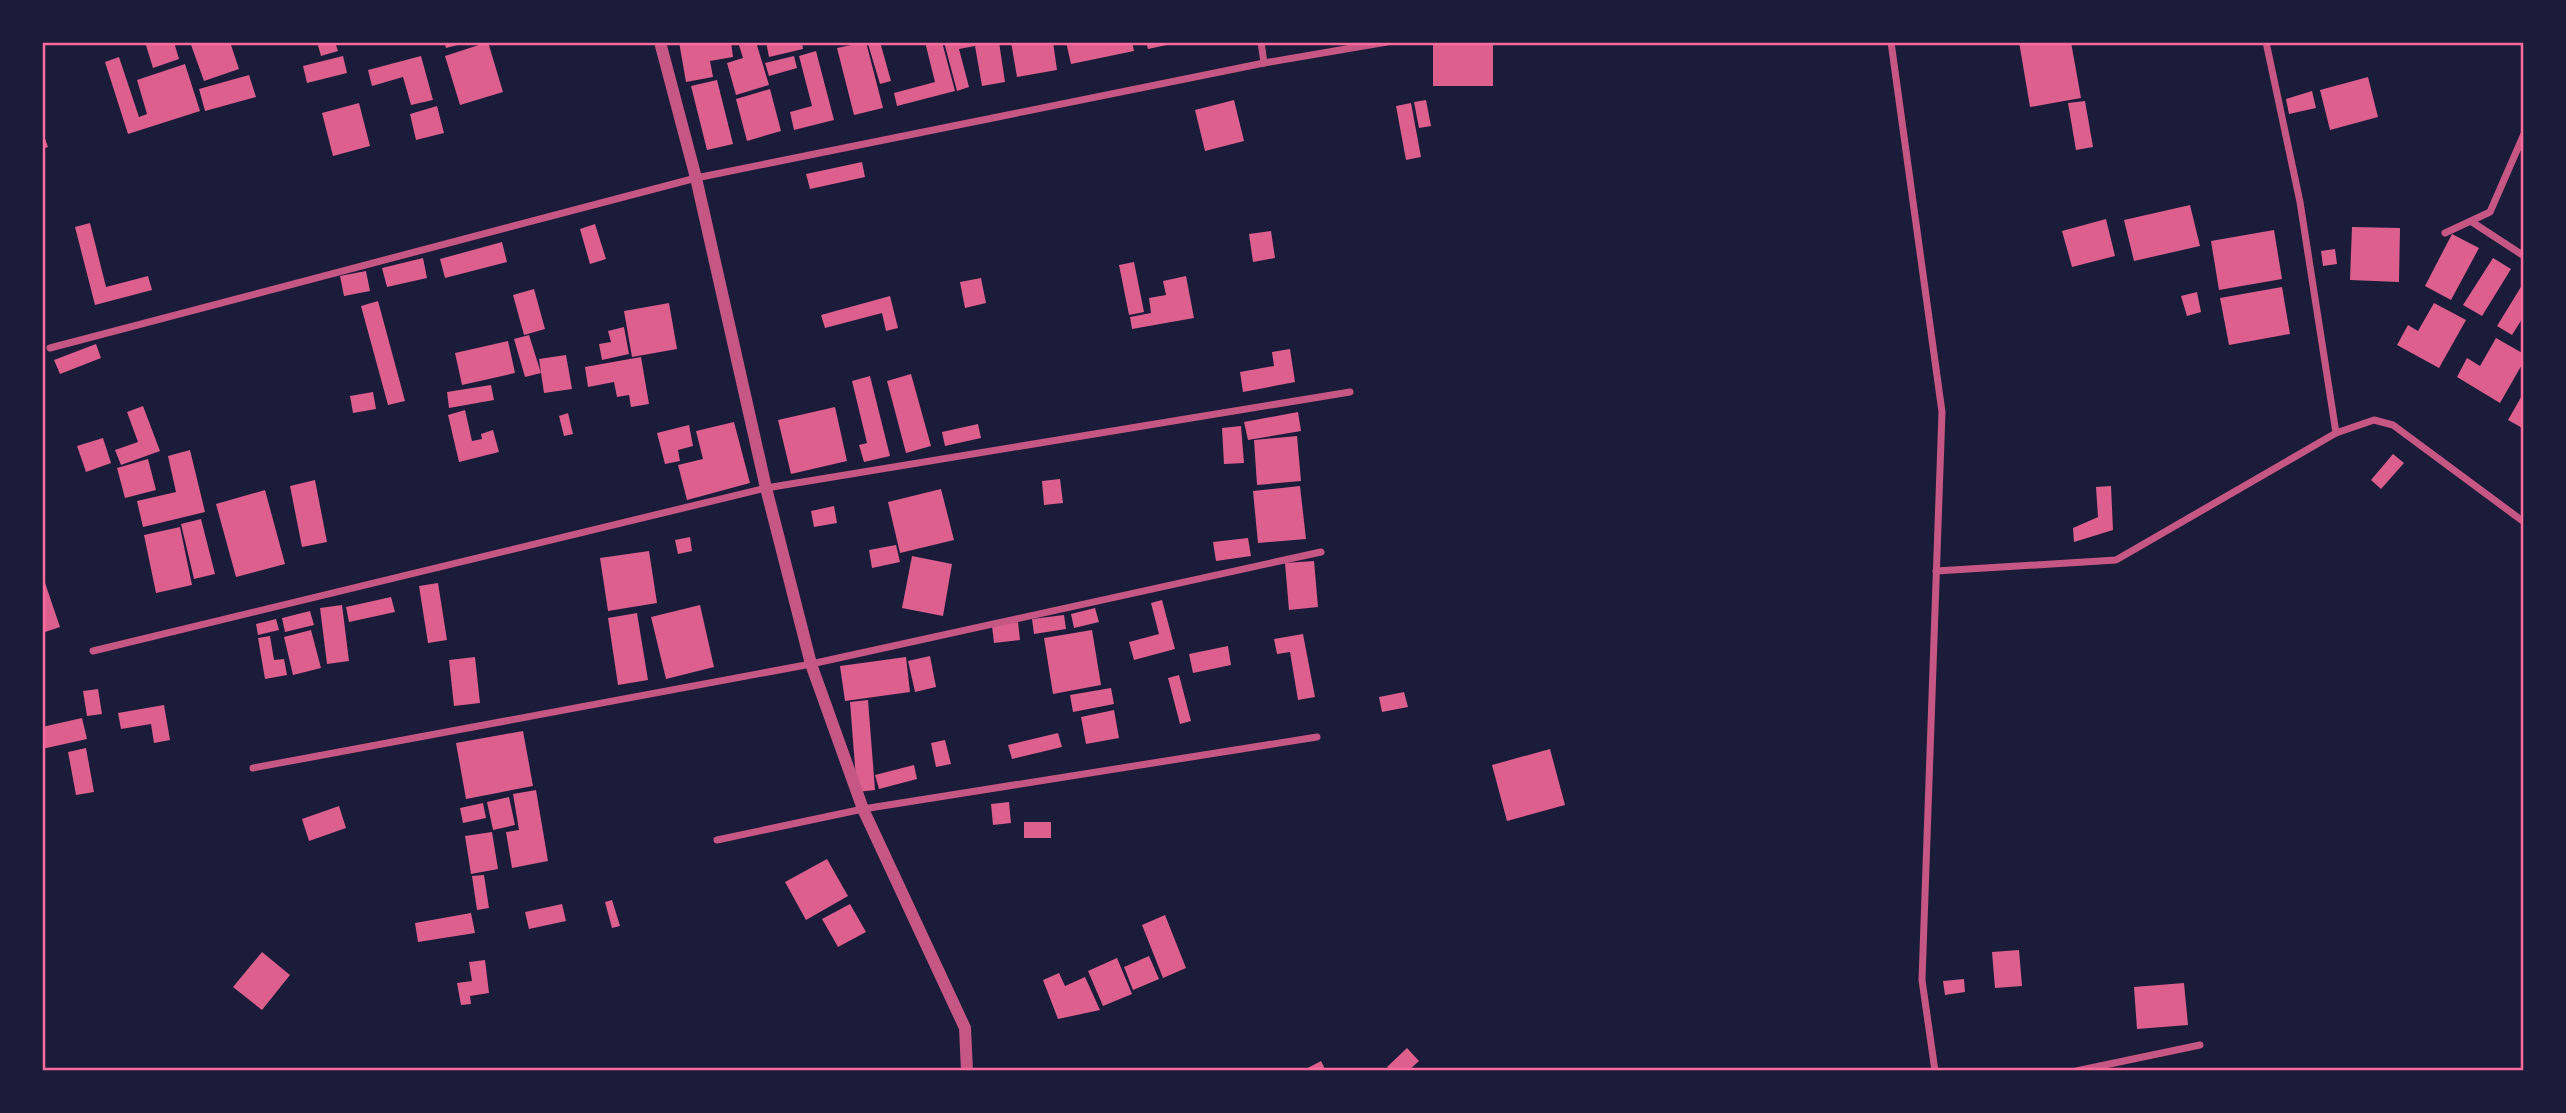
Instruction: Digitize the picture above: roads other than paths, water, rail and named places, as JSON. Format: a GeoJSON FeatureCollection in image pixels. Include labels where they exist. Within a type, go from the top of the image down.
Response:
{"type":"FeatureCollection","features":[{"type":"Feature","properties":{"kind":"street"},"geometry":{"type":"LineString","coordinates":[[660,42],[696,178],[766,488],[811,664],[863,809],[965,1028],[967,1071]]}},
{"type":"Feature","properties":{"kind":"street"},"geometry":{"type":"LineString","coordinates":[[1261,42],[1264,63]]}},
{"type":"Feature","properties":{"kind":"street"},"geometry":{"type":"LineString","coordinates":[[50,348],[696,178],[1264,63],[1387,42]]}},
{"type":"Feature","properties":{"kind":"street"},"geometry":{"type":"LineString","coordinates":[[1891,42],[1942,412],[1922,980],[1935,1071]]}},
{"type":"Feature","properties":{"kind":"street"},"geometry":{"type":"LineString","coordinates":[[2266,42],[2300,202],[2336,433]]}},
{"type":"Feature","properties":{"kind":"street"},"geometry":{"type":"LineString","coordinates":[[2445,233],[2490,212],[2524,134]]}},
{"type":"Feature","properties":{"kind":"street"},"geometry":{"type":"LineString","coordinates":[[2472,222],[2524,257]]}},
{"type":"Feature","properties":{"kind":"street"},"geometry":{"type":"LineString","coordinates":[[93,651],[766,488],[1350,392]]}},
{"type":"Feature","properties":{"kind":"street"},"geometry":{"type":"LineString","coordinates":[[1936,571],[2116,560],[2336,433],[2374,420],[2393,425],[2524,522]]}},
{"type":"Feature","properties":{"kind":"street"},"geometry":{"type":"LineString","coordinates":[[253,768],[811,664],[1321,552]]}},
{"type":"Feature","properties":{"kind":"street"},"geometry":{"type":"LineString","coordinates":[[717,840],[863,809],[1317,737]]}},
{"type":"Feature","properties":{"kind":"street"},"geometry":{"type":"LineString","coordinates":[[2076,1071],[2200,1045]]}}]}
